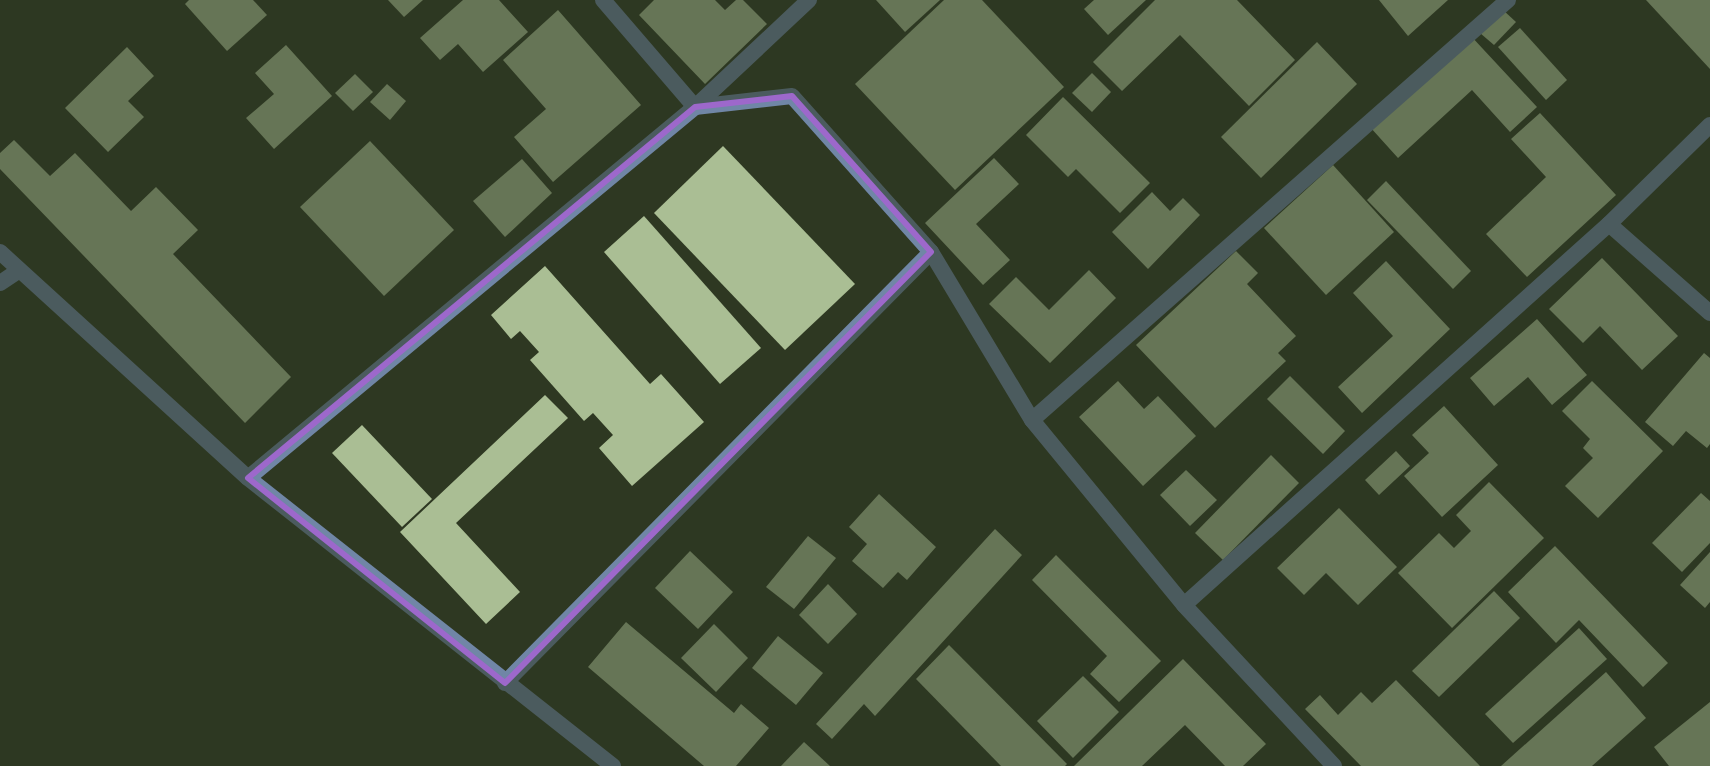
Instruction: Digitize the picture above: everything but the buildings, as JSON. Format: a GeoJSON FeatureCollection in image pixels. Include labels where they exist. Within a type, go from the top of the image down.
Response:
{"type":"FeatureCollection","features":[{"type":"Feature","properties":{"kind":"street"},"geometry":{"type":"LineString","coordinates":[[603,0],[695,107]]}},
{"type":"Feature","properties":{"kind":"street"},"geometry":{"type":"LineString","coordinates":[[248,478],[695,107],[809,0]]}},
{"type":"Feature","properties":{"kind":"street"},"geometry":{"type":"LineString","coordinates":[[1032,420],[1508,0]]}},
{"type":"Feature","properties":{"kind":"street"},"geometry":{"type":"LineString","coordinates":[[695,107],[792,96],[931,252],[1032,420],[1184,605],[1334,766]]}},
{"type":"Feature","properties":{"kind":"street"},"geometry":{"type":"LineString","coordinates":[[1184,605],[1609,224],[1710,125]]}},
{"type":"Feature","properties":{"kind":"street"},"geometry":{"type":"LineString","coordinates":[[1609,224],[1710,313]]}},
{"type":"Feature","properties":{"kind":"street"},"geometry":{"type":"LineString","coordinates":[[0,252],[248,478],[613,766]]}},
{"type":"Feature","properties":{"kind":"street"},"geometry":{"type":"LineString","coordinates":[[505,683],[931,252]]}},
{"type":"Feature","properties":{"kind":"street"},"geometry":{"type":"LineString","coordinates":[[0,283],[18,271]]}},
{"type":"Feature","properties":{"kind":"highlighted area"},"geometry":{"type":"Polygon","coordinates":[[[792,96],[931,252],[505,683],[248,478],[695,107],[792,96]]]}}]}
